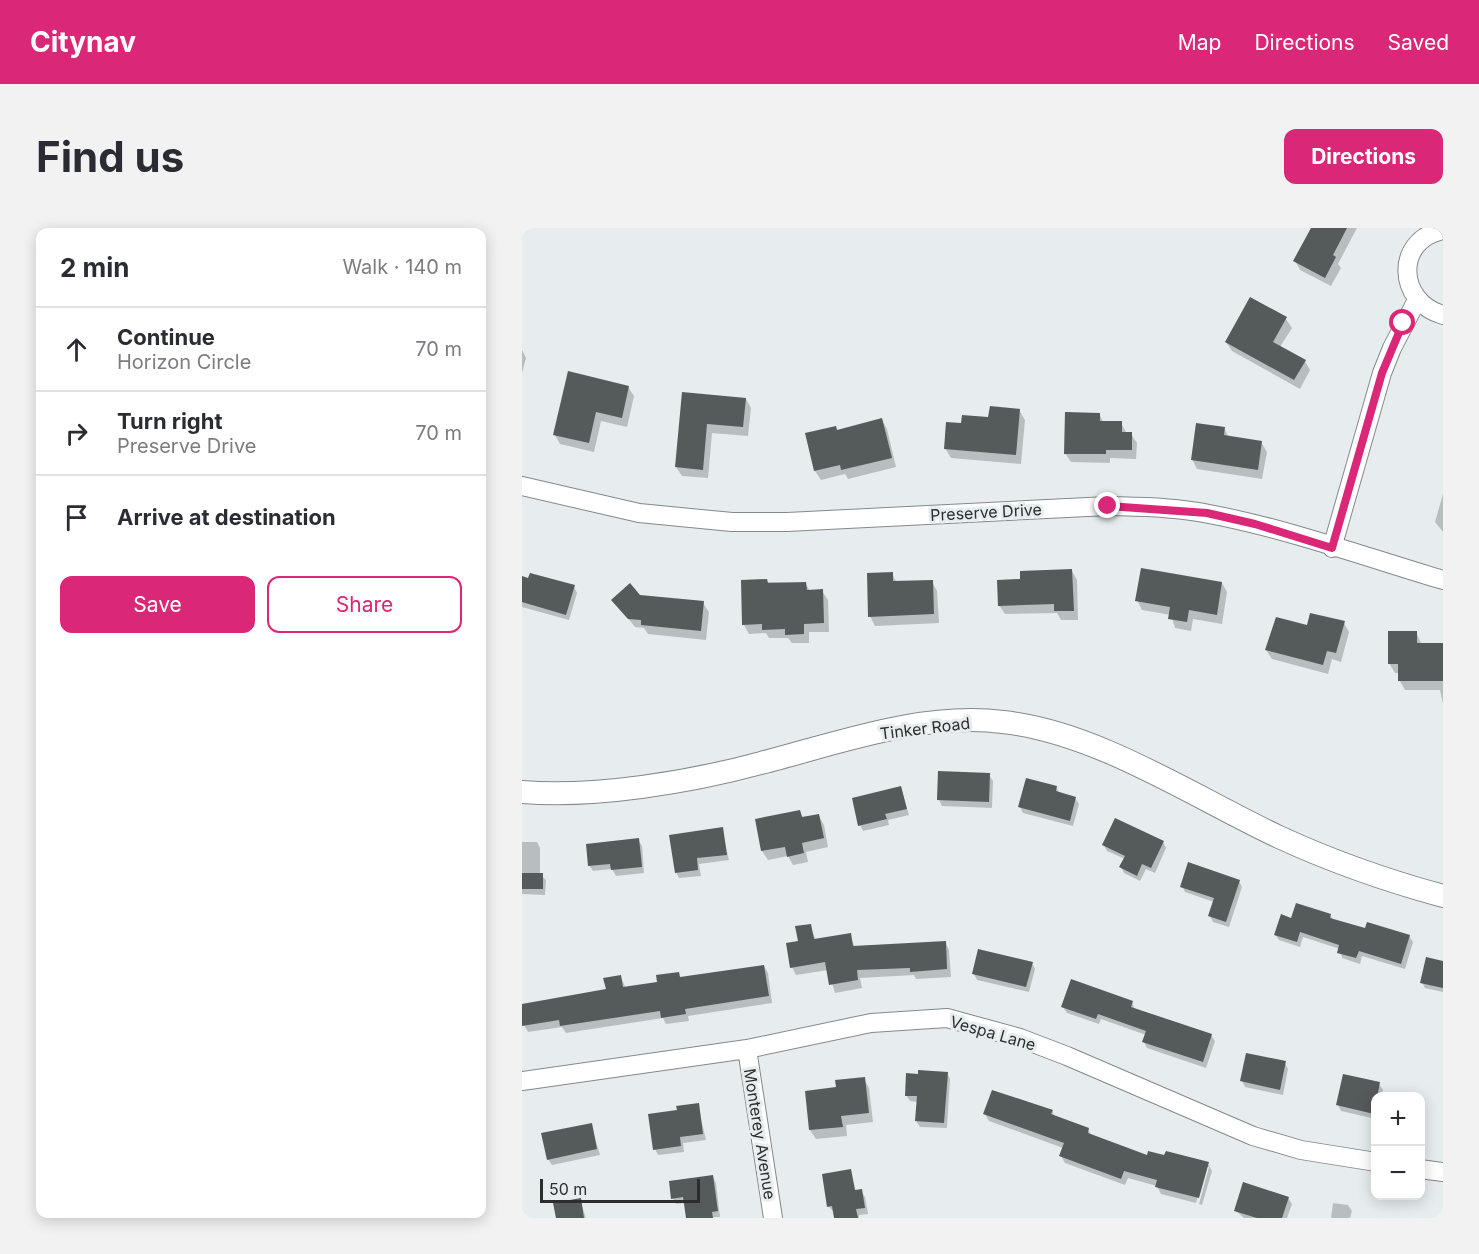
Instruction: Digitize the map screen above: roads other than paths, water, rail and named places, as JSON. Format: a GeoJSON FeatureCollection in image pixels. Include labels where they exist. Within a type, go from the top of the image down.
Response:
{"type":"FeatureCollection","features":[{"type":"Feature","properties":{"kind":"street"},"geometry":{"type":"LineString","coordinates":[[1443,230],[1423,238],[1413,250],[1408,261],[1407,274],[1410,288],[1417,300],[1428,309],[1443,315]]}},
{"type":"Feature","properties":{"kind":"street"},"geometry":{"type":"LineString","coordinates":[[1332,548],[1382,373],[1417,300]]}},
{"type":"Feature","properties":{"kind":"street","name":"Preserve Drive"},"geometry":{"type":"LineString","coordinates":[[522,486],[639,513],[732,522],[787,522],[1108,506],[1158,507],[1207,513],[1255,524],[1443,580]]}},
{"type":"Feature","properties":{"kind":"street","name":"Tinker Road"},"geometry":{"type":"LineString","coordinates":[[522,792],[636,788],[757,764],[903,728],[953,721],[1003,722],[1053,732],[1101,749],[1281,838],[1350,866],[1443,896]]}},
{"type":"Feature","properties":{"kind":"street","name":"Vespa Lane"},"geometry":{"type":"LineString","coordinates":[[522,1081],[747,1049],[871,1023],[947,1018],[1020,1038],[1058,1052],[1253,1137],[1301,1150],[1371,1161]]}},
{"type":"Feature","properties":{"kind":"street","name":"Monterey Avenue"},"geometry":{"type":"LineString","coordinates":[[747,1049],[773,1218]]}},
{"type":"Feature","properties":{"kind":"street"},"geometry":{"type":"LineString","coordinates":[[1425,1170],[1443,1172]]}}]}
